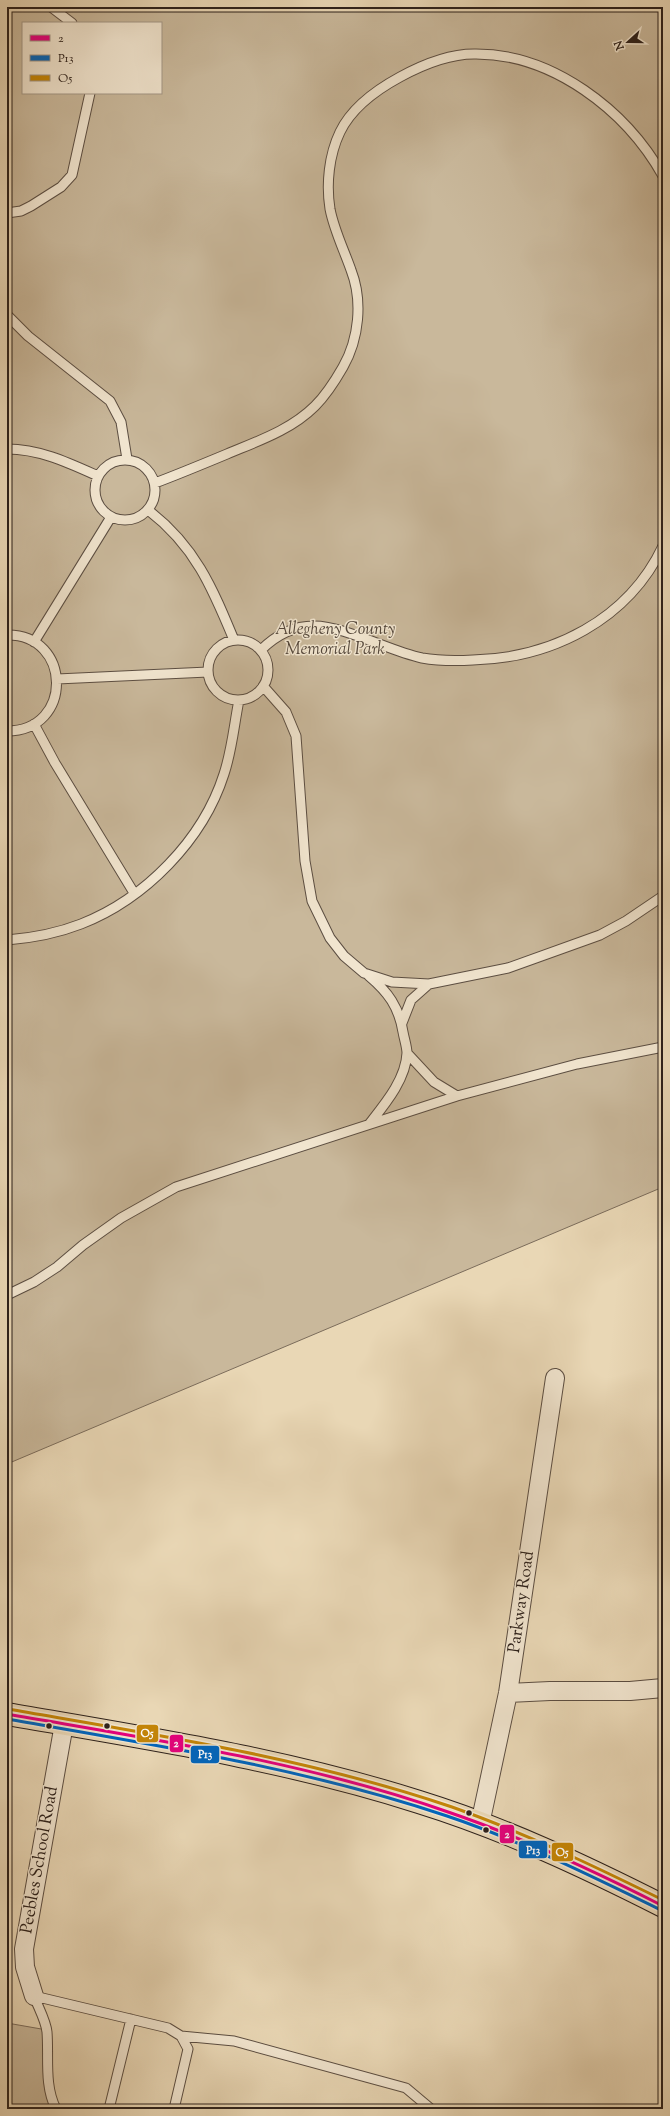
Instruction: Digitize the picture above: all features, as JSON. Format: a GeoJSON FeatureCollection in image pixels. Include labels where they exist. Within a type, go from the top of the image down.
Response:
{"type":"FeatureCollection","features":[{"type":"Feature","properties":{"kind":"main road"},"geometry":{"type":"LineString","coordinates":[[7,1714],[296,1768],[419,1802],[480,1824],[551,1853],[663,1906]]}},
{"type":"Feature","properties":{"kind":"street","name":"Parkway Road"},"geometry":{"type":"LineString","coordinates":[[480,1824],[508,1693],[555,1378]]}},
{"type":"Feature","properties":{"kind":"street"},"geometry":{"type":"LineString","coordinates":[[508,1693],[550,1691],[630,1691],[663,1688]]}},
{"type":"Feature","properties":{"kind":"street","name":"Peebles School Road"},"geometry":{"type":"LineString","coordinates":[[34,1996],[25,1967],[24,1949],[64,1724]]}},
{"type":"Feature","properties":{"kind":"lane"},"geometry":{"type":"LineString","coordinates":[[51,7],[71,22]]}},
{"type":"Feature","properties":{"kind":"lane"},"geometry":{"type":"LineString","coordinates":[[155,484],[279,432],[314,406],[344,366],[353,343],[358,320],[357,296],[353,273],[337,234],[330,210],[328,189],[330,169],[338,138],[350,116],[365,100],[385,85],[407,73],[451,56],[473,54],[495,55],[520,60],[546,69],[572,82],[597,99],[640,141],[663,176]]}},
{"type":"Feature","properties":{"kind":"lane"},"geometry":{"type":"LineString","coordinates":[[7,213],[21,211],[31,206],[60,187],[72,175],[90,94]]}},
{"type":"Feature","properties":{"kind":"lane"},"geometry":{"type":"LineString","coordinates":[[7,315],[28,336],[110,401],[121,422],[127,459]]}},
{"type":"Feature","properties":{"kind":"lane"},"geometry":{"type":"LineString","coordinates":[[7,449],[44,454],[62,460],[98,476]]}},
{"type":"Feature","properties":{"kind":"lane"},"geometry":{"type":"LineString","coordinates":[[127,459],[141,464],[149,471],[155,484],[155,498],[148,510],[134,519],[123,521],[111,517],[104,512],[97,502],[94,489],[98,476],[107,465],[114,461],[127,459]]}},
{"type":"Feature","properties":{"kind":"lane"},"geometry":{"type":"LineString","coordinates":[[148,510],[169,526],[199,566],[211,586],[234,640]]}},
{"type":"Feature","properties":{"kind":"lane"},"geometry":{"type":"LineString","coordinates":[[34,642],[111,517]]}},
{"type":"Feature","properties":{"kind":"lane"},"geometry":{"type":"LineString","coordinates":[[261,650],[272,638],[300,628],[315,626],[349,634],[393,651],[444,661],[497,660],[529,654],[553,646],[581,633],[607,616],[627,598],[645,576],[663,546]]}},
{"type":"Feature","properties":{"kind":"lane"},"geometry":{"type":"LineString","coordinates":[[7,636],[19,636],[34,642],[49,656],[54,664],[57,679],[53,703],[45,715],[34,724],[11,731],[7,737]]}},
{"type":"Feature","properties":{"kind":"lane"},"geometry":{"type":"LineString","coordinates":[[234,640],[252,643],[261,650],[268,667],[263,686],[255,694],[239,700],[228,698],[217,692],[211,684],[208,672],[209,661],[213,652],[222,644],[234,640]]}},
{"type":"Feature","properties":{"kind":"lane"},"geometry":{"type":"LineString","coordinates":[[57,679],[208,672]]}},
{"type":"Feature","properties":{"kind":"lane"},"geometry":{"type":"LineString","coordinates":[[263,686],[286,712],[296,736],[305,861],[312,901],[330,938],[344,956],[391,997],[402,1023],[407,1053],[397,1085],[388,1101],[370,1124]]}},
{"type":"Feature","properties":{"kind":"lane"},"geometry":{"type":"LineString","coordinates":[[7,940],[32,937],[80,924],[108,912],[155,878],[177,856],[201,823],[214,800],[224,775],[231,750],[239,700]]}},
{"type":"Feature","properties":{"kind":"lane"},"geometry":{"type":"LineString","coordinates":[[34,724],[62,776],[134,893]]}},
{"type":"Feature","properties":{"kind":"lane"},"geometry":{"type":"LineString","coordinates":[[364,973],[392,982],[429,984],[478,976],[539,958],[600,935],[626,921],[663,896]]}},
{"type":"Feature","properties":{"kind":"lane"},"geometry":{"type":"LineString","coordinates":[[402,1023],[411,1000],[429,984]]}},
{"type":"Feature","properties":{"kind":"lane"},"geometry":{"type":"LineString","coordinates":[[7,1295],[34,1282],[58,1267],[84,1245],[121,1218],[176,1187],[457,1096],[577,1064],[663,1046]]}},
{"type":"Feature","properties":{"kind":"lane"},"geometry":{"type":"LineString","coordinates":[[407,1053],[434,1082],[457,1096]]}},
{"type":"Feature","properties":{"kind":"lane"},"geometry":{"type":"LineString","coordinates":[[34,1996],[168,2028],[181,2036],[234,2041],[406,2088],[430,2109]]}},
{"type":"Feature","properties":{"kind":"lane"},"geometry":{"type":"LineString","coordinates":[[34,1996],[47,2030],[47,2077],[51,2098],[56,2109]]}},
{"type":"Feature","properties":{"kind":"lane"},"geometry":{"type":"LineString","coordinates":[[109,2109],[131,2019]]}},
{"type":"Feature","properties":{"kind":"lane"},"geometry":{"type":"LineString","coordinates":[[174,2109],[188,2049],[181,2036]]}},
{"type":"Feature","properties":{"kind":"green space","name":"Allegheny County Memorial Park"},"geometry":{"type":"Polygon","coordinates":[[[7,7],[663,7],[663,1187],[7,1464],[7,7]]]}},
{"type":"Feature","properties":{"kind":"green space"},"geometry":{"type":"Polygon","coordinates":[[[7,2023],[47,2030],[56,2109],[7,2109],[7,2023]]]}},
{"type":"Feature","properties":{"kind":"transit line","name":"O5"},"geometry":{"type":"LineString","coordinates":[[8,1709],[232,1749],[288,1761],[398,1790],[452,1807],[533,1839],[585,1862],[663,1900]]}},
{"type":"Feature","properties":{"kind":"transit line","name":"2"},"geometry":{"type":"LineString","coordinates":[[7,1714],[231,1754],[287,1766],[397,1795],[451,1813],[532,1844],[611,1880],[663,1906]]}},
{"type":"Feature","properties":{"kind":"transit line","name":"P13"},"geometry":{"type":"LineString","coordinates":[[7,1719],[229,1759],[339,1784],[393,1799],[447,1816],[502,1836],[608,1884],[661,1910]]}}]}
